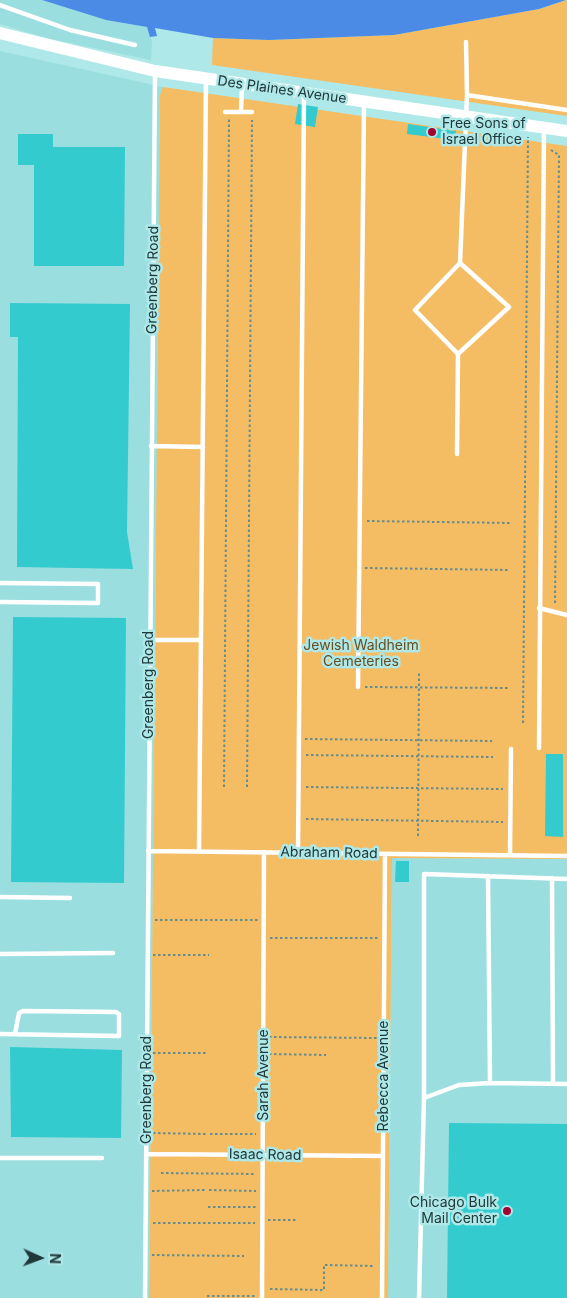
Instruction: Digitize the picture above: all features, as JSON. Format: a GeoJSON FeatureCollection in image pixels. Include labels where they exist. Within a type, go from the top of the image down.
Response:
{"type":"FeatureCollection","features":[{"type":"Feature","properties":{"kind":"main road","name":"Des Plaines Avenue"},"geometry":{"type":"LineString","coordinates":[[0,33],[155,71],[567,131]]}},
{"type":"Feature","properties":{"kind":"lane"},"geometry":{"type":"LineString","coordinates":[[0,5],[70,30],[135,45]]}},
{"type":"Feature","properties":{"kind":"lane"},"geometry":{"type":"LineString","coordinates":[[458,454],[458,354],[414,310],[460,263],[466,42]]}},
{"type":"Feature","properties":{"kind":"lane","name":"Greenberg Road"},"geometry":{"type":"LineString","coordinates":[[145,1298],[155,71]]}},
{"type":"Feature","properties":{"kind":"lane"},"geometry":{"type":"LineString","coordinates":[[199,852],[206,79]]}},
{"type":"Feature","properties":{"kind":"lane"},"geometry":{"type":"LineString","coordinates":[[241,112],[242,84]]}},
{"type":"Feature","properties":{"kind":"lane"},"geometry":{"type":"LineString","coordinates":[[298,853],[304,93]]}},
{"type":"Feature","properties":{"kind":"lane"},"geometry":{"type":"LineString","coordinates":[[466,94],[567,110]]}},
{"type":"Feature","properties":{"kind":"lane"},"geometry":{"type":"LineString","coordinates":[[358,687],[364,102]]}},
{"type":"Feature","properties":{"kind":"lane"},"geometry":{"type":"LineString","coordinates":[[227,112],[252,112]]}},
{"type":"Feature","properties":{"kind":"lane"},"geometry":{"type":"LineString","coordinates":[[539,748],[544,128]]}},
{"type":"Feature","properties":{"kind":"lane"},"geometry":{"type":"LineString","coordinates":[[458,354],[509,307],[460,263]]}},
{"type":"Feature","properties":{"kind":"lane"},"geometry":{"type":"LineString","coordinates":[[151,446],[203,447]]}},
{"type":"Feature","properties":{"kind":"lane"},"geometry":{"type":"LineString","coordinates":[[0,583],[98,584],[98,603],[0,602]]}},
{"type":"Feature","properties":{"kind":"lane"},"geometry":{"type":"LineString","coordinates":[[539,608],[567,615]]}},
{"type":"Feature","properties":{"kind":"lane"},"geometry":{"type":"LineString","coordinates":[[150,640],[201,640]]}},
{"type":"Feature","properties":{"kind":"lane"},"geometry":{"type":"LineString","coordinates":[[510,854],[511,748]]}},
{"type":"Feature","properties":{"kind":"lane","name":"Abraham Road"},"geometry":{"type":"LineString","coordinates":[[148,851],[567,856]]}},
{"type":"Feature","properties":{"kind":"lane","name":"Sarah Avenue"},"geometry":{"type":"LineString","coordinates":[[262,1297],[264,852]]}},
{"type":"Feature","properties":{"kind":"lane","name":"Rebecca Avenue"},"geometry":{"type":"LineString","coordinates":[[382,1298],[385,854]]}},
{"type":"Feature","properties":{"kind":"lane"},"geometry":{"type":"LineString","coordinates":[[419,1298],[424,1098],[424,874],[567,879]]}},
{"type":"Feature","properties":{"kind":"lane"},"geometry":{"type":"LineString","coordinates":[[488,876],[490,1083]]}},
{"type":"Feature","properties":{"kind":"lane"},"geometry":{"type":"LineString","coordinates":[[552,878],[553,1084]]}},
{"type":"Feature","properties":{"kind":"lane"},"geometry":{"type":"LineString","coordinates":[[0,897],[70,898]]}},
{"type":"Feature","properties":{"kind":"lane"},"geometry":{"type":"LineString","coordinates":[[0,954],[112,953]]}},
{"type":"Feature","properties":{"kind":"lane"},"geometry":{"type":"LineString","coordinates":[[0,1034],[119,1036],[119,1014],[116,1012],[23,1011],[19,1013],[15,1034]]}},
{"type":"Feature","properties":{"kind":"lane"},"geometry":{"type":"LineString","coordinates":[[424,1098],[459,1085],[490,1083],[567,1084]]}},
{"type":"Feature","properties":{"kind":"lane","name":"Isaac Road"},"geometry":{"type":"LineString","coordinates":[[146,1154],[383,1156]]}},
{"type":"Feature","properties":{"kind":"lane"},"geometry":{"type":"LineString","coordinates":[[0,1158],[102,1158]]}},
{"type":"Feature","properties":{"kind":"path"},"geometry":{"type":"LineString","coordinates":[[224,786],[227,112]]}},
{"type":"Feature","properties":{"kind":"path"},"geometry":{"type":"LineString","coordinates":[[247,787],[252,112]]}},
{"type":"Feature","properties":{"kind":"path"},"geometry":{"type":"LineString","coordinates":[[523,723],[528,137]]}},
{"type":"Feature","properties":{"kind":"path"},"geometry":{"type":"LineString","coordinates":[[544,145],[550,147],[554,153],[559,154],[554,612]]}},
{"type":"Feature","properties":{"kind":"path"},"geometry":{"type":"LineString","coordinates":[[360,521],[512,523]]}},
{"type":"Feature","properties":{"kind":"path"},"geometry":{"type":"LineString","coordinates":[[359,568],[510,570]]}},
{"type":"Feature","properties":{"kind":"path"},"geometry":{"type":"LineString","coordinates":[[418,836],[419,672]]}},
{"type":"Feature","properties":{"kind":"path"},"geometry":{"type":"LineString","coordinates":[[358,687],[508,688]]}},
{"type":"Feature","properties":{"kind":"path"},"geometry":{"type":"LineString","coordinates":[[299,739],[492,741]]}},
{"type":"Feature","properties":{"kind":"path"},"geometry":{"type":"LineString","coordinates":[[299,755],[493,757]]}},
{"type":"Feature","properties":{"kind":"path"},"geometry":{"type":"LineString","coordinates":[[299,787],[511,789]]}},
{"type":"Feature","properties":{"kind":"path"},"geometry":{"type":"LineString","coordinates":[[298,819],[503,822]]}},
{"type":"Feature","properties":{"kind":"path"},"geometry":{"type":"LineString","coordinates":[[148,920],[265,920]]}},
{"type":"Feature","properties":{"kind":"path"},"geometry":{"type":"LineString","coordinates":[[265,938],[385,939]]}},
{"type":"Feature","properties":{"kind":"path"},"geometry":{"type":"LineString","coordinates":[[148,955],[208,955]]}},
{"type":"Feature","properties":{"kind":"path"},"geometry":{"type":"LineString","coordinates":[[264,1037],[384,1038]]}},
{"type":"Feature","properties":{"kind":"path"},"geometry":{"type":"LineString","coordinates":[[147,1053],[208,1053]]}},
{"type":"Feature","properties":{"kind":"path"},"geometry":{"type":"LineString","coordinates":[[264,1053],[326,1055]]}},
{"type":"Feature","properties":{"kind":"path"},"geometry":{"type":"LineString","coordinates":[[146,1133],[206,1134]]}},
{"type":"Feature","properties":{"kind":"path"},"geometry":{"type":"LineString","coordinates":[[210,1134],[264,1134]]}},
{"type":"Feature","properties":{"kind":"path"},"geometry":{"type":"LineString","coordinates":[[161,1173],[263,1174]]}},
{"type":"Feature","properties":{"kind":"path"},"geometry":{"type":"LineString","coordinates":[[146,1191],[205,1190]]}},
{"type":"Feature","properties":{"kind":"path"},"geometry":{"type":"LineString","coordinates":[[208,1190],[263,1191]]}},
{"type":"Feature","properties":{"kind":"path"},"geometry":{"type":"LineString","coordinates":[[208,1206],[263,1208]]}},
{"type":"Feature","properties":{"kind":"path"},"geometry":{"type":"LineString","coordinates":[[145,1223],[296,1220]]}},
{"type":"Feature","properties":{"kind":"path"},"geometry":{"type":"LineString","coordinates":[[145,1255],[244,1256]]}},
{"type":"Feature","properties":{"kind":"path"},"geometry":{"type":"LineString","coordinates":[[262,1289],[324,1290],[324,1265],[382,1266]]}},
{"type":"Feature","properties":{"kind":"path"},"geometry":{"type":"LineString","coordinates":[[207,1296],[262,1297]]}},
{"type":"Feature","properties":{"kind":"shaded area"},"geometry":{"type":"Polygon","coordinates":[[[0,0],[42,0],[106,20],[147,27],[152,41],[151,60],[46,38],[0,24],[0,0]]]}},
{"type":"Feature","properties":{"kind":"shaded area"},"geometry":{"type":"Polygon","coordinates":[[[0,51],[163,87],[160,95],[149,1298],[0,1298],[0,51]]]}},
{"type":"Feature","properties":{"kind":"shaded area"},"geometry":{"type":"Polygon","coordinates":[[[392,858],[567,859],[567,1298],[388,1298],[392,858]]]}},
{"type":"Feature","properties":{"kind":"green space"},"geometry":{"type":"Polygon","coordinates":[[[567,0],[567,116],[212,65],[213,38],[269,40],[394,35],[539,9],[567,0]]]}},
{"type":"Feature","properties":{"kind":"green space","name":"Jewish Waldheim Cemeteries"},"geometry":{"type":"Polygon","coordinates":[[[163,87],[567,146],[567,859],[392,858],[388,1298],[149,1298],[160,95],[163,87]]]}},
{"type":"Feature","properties":{"kind":"water"},"geometry":{"type":"Polygon","coordinates":[[[42,0],[566,0],[539,9],[394,35],[269,40],[213,38],[155,28],[157,36],[150,37],[147,27],[106,20],[42,0]]]}},
{"type":"Feature","properties":{"kind":"building"},"geometry":{"type":"Polygon","coordinates":[[[298,104],[318,107],[315,127],[295,124],[298,104]]]}},
{"type":"Feature","properties":{"kind":"building","name":"Free Sons of Israel Office"},"geometry":{"type":"Polygon","coordinates":[[[408,124],[456,131],[455,140],[407,134],[408,124]]]}},
{"type":"Feature","properties":{"kind":"building"},"geometry":{"type":"Polygon","coordinates":[[[18,134],[53,134],[53,147],[125,147],[124,266],[34,266],[34,165],[18,165],[18,134]]]}},
{"type":"Feature","properties":{"kind":"building"},"geometry":{"type":"Polygon","coordinates":[[[10,303],[130,304],[127,532],[133,569],[17,567],[18,337],[10,337],[10,303]]]}},
{"type":"Feature","properties":{"kind":"building"},"geometry":{"type":"Polygon","coordinates":[[[13,617],[126,618],[124,883],[11,882],[13,617]]]}},
{"type":"Feature","properties":{"kind":"building"},"geometry":{"type":"Polygon","coordinates":[[[546,754],[563,754],[563,837],[545,836],[546,754]]]}},
{"type":"Feature","properties":{"kind":"building"},"geometry":{"type":"Polygon","coordinates":[[[396,861],[409,861],[409,882],[395,882],[396,861]]]}},
{"type":"Feature","properties":{"kind":"building"},"geometry":{"type":"Polygon","coordinates":[[[10,1047],[122,1050],[121,1138],[11,1137],[10,1047]]]}},
{"type":"Feature","properties":{"kind":"building","name":"Chicago Bulk Mail Center"},"geometry":{"type":"Polygon","coordinates":[[[449,1123],[567,1124],[567,1298],[447,1298],[449,1123]]]}},
{"type":"Feature","properties":{"kind":"place","name":"Free Sons of Israel Office"},"geometry":{"type":"Point","coordinates":[432,132]}},
{"type":"Feature","properties":{"kind":"place","name":"Chicago Bulk Mail Center"},"geometry":{"type":"Point","coordinates":[507,1211]}}]}
